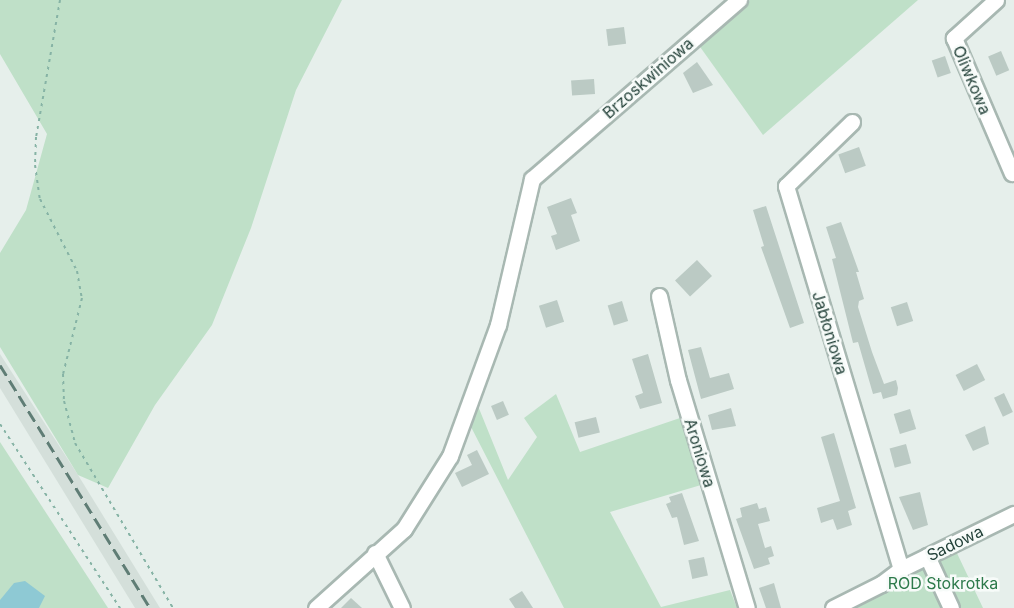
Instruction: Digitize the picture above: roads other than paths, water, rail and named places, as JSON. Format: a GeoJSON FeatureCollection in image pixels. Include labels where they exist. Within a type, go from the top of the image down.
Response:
{"type":"FeatureCollection","features":[{"type":"Feature","properties":{"kind":"street","name":"Brzoskwiniowa"},"geometry":{"type":"LineString","coordinates":[[316,608],[404,529],[450,456],[498,325],[532,179],[739,0]]}},
{"type":"Feature","properties":{"kind":"street","name":"Oliwkowa"},"geometry":{"type":"LineString","coordinates":[[996,0],[954,38],[1012,173]]}},
{"type":"Feature","properties":{"kind":"street","name":"Jabłoniowa"},"geometry":{"type":"LineString","coordinates":[[852,122],[786,186],[901,569]]}},
{"type":"Feature","properties":{"kind":"street","name":"Aroniowa"},"geometry":{"type":"LineString","coordinates":[[659,296],[678,380],[747,608]]}},
{"type":"Feature","properties":{"kind":"street","name":"Sadowa"},"geometry":{"type":"LineString","coordinates":[[833,608],[881,584],[901,569],[1014,514]]}},
{"type":"Feature","properties":{"kind":"street"},"geometry":{"type":"LineString","coordinates":[[375,553],[402,608]]}},
{"type":"Feature","properties":{"kind":"street"},"geometry":{"type":"LineString","coordinates":[[927,556],[947,607]]}},
{"type":"Feature","properties":{"kind":"water"},"geometry":{"type":"Polygon","coordinates":[[[25,581],[45,596],[39,608],[0,608],[0,600],[14,583],[25,581]]]}},
{"type":"Feature","properties":{"kind":"railway"},"geometry":{"type":"LineString","coordinates":[[0,365],[150,608]]}},
{"type":"Feature","properties":{"kind":"park label","name":"ROD Stokrotka"},"geometry":{"type":"Point","coordinates":[943,583]}}]}
